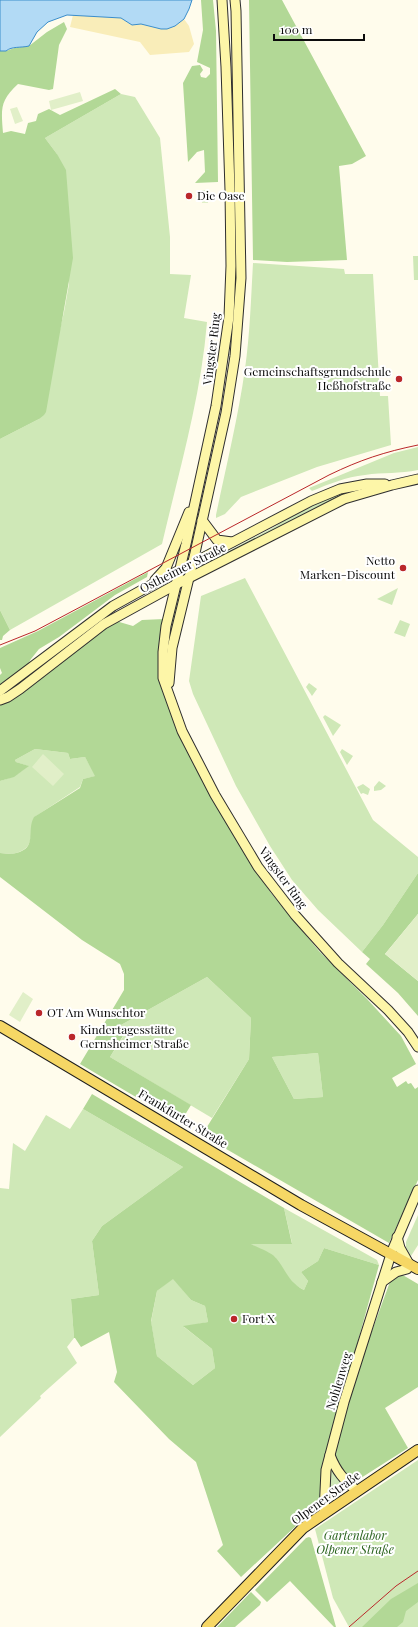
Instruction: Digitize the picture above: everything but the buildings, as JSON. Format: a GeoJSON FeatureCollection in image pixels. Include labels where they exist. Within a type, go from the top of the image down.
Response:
{"type":"FeatureCollection","features":[{"type":"Feature","properties":{"kind":"main road","name":"Vingster Ring"},"geometry":{"type":"LineString","coordinates":[[222,0],[230,190],[231,266],[229,317],[216,406],[175,585],[163,652],[163,678],[182,731],[215,795],[235,830],[276,892],[338,964],[388,1010],[408,1032],[418,1047]]}},
{"type":"Feature","properties":{"kind":"main road","name":"Vingster Ring"},"geometry":{"type":"LineString","coordinates":[[169,694],[172,648],[193,563],[226,413],[235,356],[241,278],[235,0]]}},
{"type":"Feature","properties":{"kind":"main road","name":"Ostheimer Straße"},"geometry":{"type":"LineString","coordinates":[[2,695],[113,606],[148,586],[311,501],[340,489],[354,491],[418,479]]}},
{"type":"Feature","properties":{"kind":"main road","name":"Ostheimer Straße"},"geometry":{"type":"LineString","coordinates":[[2,695],[104,624],[175,585],[316,513],[354,491]]}},
{"type":"Feature","properties":{"kind":"main road"},"geometry":{"type":"LineString","coordinates":[[148,586],[166,568],[197,494]]}},
{"type":"Feature","properties":{"kind":"main road"},"geometry":{"type":"LineString","coordinates":[[202,520],[217,540],[234,542]]}},
{"type":"Feature","properties":{"kind":"main road","name":"Frankfurter Straße"},"geometry":{"type":"LineString","coordinates":[[0,1026],[352,1234],[373,1250],[390,1256],[411,1267],[418,1275]]}},
{"type":"Feature","properties":{"kind":"main road"},"geometry":{"type":"LineString","coordinates":[[390,1256],[418,1190]]}},
{"type":"Feature","properties":{"kind":"main road"},"geometry":{"type":"LineString","coordinates":[[382,1282],[396,1272],[411,1267],[400,1248],[397,1237]]}},
{"type":"Feature","properties":{"kind":"main road","name":"Nohlenweg"},"geometry":{"type":"LineString","coordinates":[[324,1513],[326,1470],[344,1402],[390,1256]]}},
{"type":"Feature","properties":{"kind":"main road","name":"Olpener Straße"},"geometry":{"type":"LineString","coordinates":[[207,1627],[303,1528],[418,1450]]}},
{"type":"Feature","properties":{"kind":"main road"},"geometry":{"type":"LineString","coordinates":[[330,1455],[345,1481],[357,1491]]}},
{"type":"Feature","properties":{"kind":"green space"},"geometry":{"type":"Polygon","coordinates":[[[201,0],[213,0],[216,31],[218,182],[195,183],[205,172],[204,150],[197,152],[188,162],[183,83],[192,66],[200,65],[203,70],[200,74],[201,77],[206,78],[210,74],[210,68],[197,62],[203,30],[201,0]]]}},
{"type":"Feature","properties":{"kind":"green space"},"geometry":{"type":"Polygon","coordinates":[[[249,0],[282,0],[366,156],[352,164],[339,166],[347,260],[287,262],[253,260],[249,0]]]}},
{"type":"Feature","properties":{"kind":"green space"},"geometry":{"type":"Polygon","coordinates":[[[64,22],[67,29],[59,45],[53,89],[49,90],[18,84],[8,95],[3,106],[3,133],[11,131],[25,134],[28,123],[36,121],[38,114],[49,109],[60,115],[115,89],[121,94],[45,138],[57,154],[66,170],[73,258],[46,412],[39,419],[0,439],[0,51],[6,51],[20,46],[29,46],[47,32],[64,22]]]}},
{"type":"Feature","properties":{"kind":"green space"},"geometry":{"type":"Polygon","coordinates":[[[80,92],[83,101],[51,110],[49,101],[80,92]]]}},
{"type":"Feature","properties":{"kind":"green space"},"geometry":{"type":"Polygon","coordinates":[[[121,94],[135,97],[160,138],[170,237],[170,274],[191,275],[184,318],[207,322],[195,406],[162,544],[10,630],[0,610],[0,439],[39,419],[69,284],[57,154],[45,138],[121,94]]]}},
{"type":"Feature","properties":{"kind":"green space"},"geometry":{"type":"Polygon","coordinates":[[[17,107],[23,121],[15,124],[10,109],[17,107]]]}},
{"type":"Feature","properties":{"kind":"green space"},"geometry":{"type":"Polygon","coordinates":[[[202,190],[208,190],[208,203],[202,203],[202,190]]]}},
{"type":"Feature","properties":{"kind":"green space"},"geometry":{"type":"Polygon","coordinates":[[[413,256],[418,256],[418,280],[414,280],[413,256]]]}},
{"type":"Feature","properties":{"kind":"green space"},"geometry":{"type":"Polygon","coordinates":[[[253,263],[344,269],[345,274],[373,274],[380,396],[388,396],[391,445],[317,467],[241,497],[225,514],[216,518],[247,356],[253,263]]]}},
{"type":"Feature","properties":{"kind":"green space"},"geometry":{"type":"Polygon","coordinates":[[[418,447],[418,470],[351,477],[312,491],[309,488],[394,453],[418,447]]]}},
{"type":"Feature","properties":{"kind":"green space"},"geometry":{"type":"Polygon","coordinates":[[[353,491],[340,496],[208,566],[208,562],[276,526],[299,510],[336,494],[353,491]]]}},
{"type":"Feature","properties":{"kind":"green space"},"geometry":{"type":"Polygon","coordinates":[[[148,572],[147,577],[115,595],[59,637],[39,649],[28,664],[0,686],[0,675],[2,673],[0,668],[0,648],[38,631],[148,572]]]}},
{"type":"Feature","properties":{"kind":"green space"},"geometry":{"type":"Polygon","coordinates":[[[245,578],[373,820],[418,857],[418,873],[383,925],[362,952],[318,910],[292,880],[270,846],[236,786],[193,694],[189,681],[201,596],[245,578]]]}},
{"type":"Feature","properties":{"kind":"green space"},"geometry":{"type":"Polygon","coordinates":[[[162,582],[163,584],[109,614],[30,677],[5,695],[3,693],[28,676],[102,616],[162,582]]]}},
{"type":"Feature","properties":{"kind":"green space"},"geometry":{"type":"Polygon","coordinates":[[[398,588],[392,605],[377,599],[398,588]]]}},
{"type":"Feature","properties":{"kind":"green space"},"geometry":{"type":"Polygon","coordinates":[[[179,599],[168,651],[171,624],[176,600],[179,599]]]}},
{"type":"Feature","properties":{"kind":"green space"},"geometry":{"type":"Polygon","coordinates":[[[0,610],[10,630],[3,636],[2,640],[0,640],[0,610]]]}},
{"type":"Feature","properties":{"kind":"green space"},"geometry":{"type":"Polygon","coordinates":[[[164,619],[160,679],[164,695],[176,726],[212,797],[240,846],[271,893],[319,951],[367,999],[401,1036],[416,1064],[392,1078],[397,1087],[406,1081],[408,1084],[411,1083],[415,1089],[418,1087],[418,1180],[389,1243],[202,1135],[249,1059],[251,1018],[207,977],[121,1025],[126,1031],[110,1057],[191,1105],[180,1123],[80,1064],[124,990],[124,974],[120,964],[82,940],[0,877],[0,853],[14,854],[23,851],[29,843],[34,817],[80,788],[83,779],[95,776],[85,757],[70,759],[68,753],[35,749],[15,760],[16,762],[29,766],[14,777],[0,781],[0,704],[116,621],[133,626],[142,620],[164,619]],[[318,1053],[272,1057],[294,1099],[323,1097],[318,1053]]]}},
{"type":"Feature","properties":{"kind":"green space"},"geometry":{"type":"Polygon","coordinates":[[[400,620],[410,624],[405,637],[394,633],[400,620]]]}},
{"type":"Feature","properties":{"kind":"green space"},"geometry":{"type":"Polygon","coordinates":[[[309,683],[317,689],[312,696],[306,687],[309,683]]]}},
{"type":"Feature","properties":{"kind":"green space"},"geometry":{"type":"Polygon","coordinates":[[[325,715],[341,725],[333,736],[323,717],[325,715]]]}},
{"type":"Feature","properties":{"kind":"green space"},"geometry":{"type":"Polygon","coordinates":[[[35,749],[68,753],[70,759],[85,757],[96,776],[83,779],[80,787],[36,816],[33,821],[30,842],[27,847],[12,854],[0,853],[0,781],[8,779],[28,766],[16,762],[15,760],[35,749]]]}},
{"type":"Feature","properties":{"kind":"green space"},"geometry":{"type":"Polygon","coordinates":[[[342,749],[353,756],[347,765],[340,752],[342,749]]]}},
{"type":"Feature","properties":{"kind":"green space"},"geometry":{"type":"Polygon","coordinates":[[[43,754],[64,774],[53,786],[32,767],[43,754]]]}},
{"type":"Feature","properties":{"kind":"green space"},"geometry":{"type":"Polygon","coordinates":[[[379,781],[386,786],[381,790],[374,791],[374,787],[379,781]]]}},
{"type":"Feature","properties":{"kind":"green space"},"geometry":{"type":"Polygon","coordinates":[[[363,784],[370,789],[368,795],[363,793],[361,794],[357,787],[363,784]]]}},
{"type":"Feature","properties":{"kind":"green space"},"geometry":{"type":"Polygon","coordinates":[[[418,873],[418,914],[385,954],[418,981],[418,1016],[398,993],[366,964],[370,959],[362,952],[383,925],[418,873]]]}},
{"type":"Feature","properties":{"kind":"green space"},"geometry":{"type":"Polygon","coordinates":[[[418,914],[418,981],[385,954],[418,914]]]}},
{"type":"Feature","properties":{"kind":"green space"},"geometry":{"type":"Polygon","coordinates":[[[207,977],[251,1018],[249,1059],[212,1118],[110,1057],[126,1032],[121,1025],[207,977]]]}},
{"type":"Feature","properties":{"kind":"green space"},"geometry":{"type":"Polygon","coordinates":[[[23,992],[33,999],[20,1022],[9,1015],[23,992]]]}},
{"type":"Feature","properties":{"kind":"green space"},"geometry":{"type":"Polygon","coordinates":[[[318,1053],[323,1097],[294,1099],[272,1057],[318,1053]]]}},
{"type":"Feature","properties":{"kind":"green space"},"geometry":{"type":"Polygon","coordinates":[[[92,1094],[284,1208],[292,1244],[251,1244],[274,1256],[291,1280],[304,1290],[308,1281],[301,1272],[318,1261],[324,1248],[379,1265],[324,1464],[320,1500],[312,1511],[241,1577],[217,1551],[223,1545],[196,1462],[169,1439],[114,1382],[117,1372],[109,1332],[81,1347],[74,1338],[71,1299],[99,1295],[92,1241],[102,1226],[183,1167],[83,1109],[92,1094]],[[173,1279],[157,1291],[151,1321],[157,1356],[193,1385],[215,1368],[212,1349],[183,1326],[208,1322],[205,1306],[191,1300],[173,1279]]]}},
{"type":"Feature","properties":{"kind":"green space"},"geometry":{"type":"Polygon","coordinates":[[[83,1109],[183,1167],[102,1226],[92,1241],[99,1295],[71,1299],[74,1338],[67,1347],[77,1363],[40,1396],[41,1398],[0,1437],[0,1188],[9,1189],[13,1143],[25,1151],[46,1115],[70,1129],[83,1109]]]}},
{"type":"Feature","properties":{"kind":"green space"},"geometry":{"type":"Polygon","coordinates":[[[284,1208],[377,1260],[379,1265],[324,1248],[318,1261],[301,1272],[308,1281],[304,1290],[295,1285],[286,1275],[275,1257],[250,1244],[292,1243],[284,1208]]]}},
{"type":"Feature","properties":{"kind":"green space"},"geometry":{"type":"Polygon","coordinates":[[[418,1215],[418,1245],[411,1256],[406,1247],[406,1242],[418,1215]]]}},
{"type":"Feature","properties":{"kind":"green space"},"geometry":{"type":"Polygon","coordinates":[[[401,1274],[418,1284],[418,1387],[385,1408],[408,1448],[353,1483],[339,1465],[335,1452],[361,1361],[391,1279],[401,1274]]]}},
{"type":"Feature","properties":{"kind":"green space"},"geometry":{"type":"Polygon","coordinates":[[[173,1278],[191,1300],[205,1306],[208,1322],[184,1327],[212,1349],[215,1368],[193,1385],[157,1356],[151,1322],[157,1291],[173,1278]]]}},
{"type":"Feature","properties":{"kind":"green space","name":"Gartenlabor Olpener Straße"},"geometry":{"type":"Polygon","coordinates":[[[418,1460],[418,1627],[349,1627],[333,1598],[315,1529],[418,1460]]]}},
{"type":"Feature","properties":{"kind":"green space"},"geometry":{"type":"Polygon","coordinates":[[[330,1464],[347,1486],[328,1498],[330,1464]]]}},
{"type":"Feature","properties":{"kind":"green space"},"geometry":{"type":"Polygon","coordinates":[[[306,1538],[311,1538],[336,1627],[334,1627],[290,1581],[267,1602],[255,1590],[306,1538]]]}},
{"type":"Feature","properties":{"kind":"green space"},"geometry":{"type":"Polygon","coordinates":[[[418,1583],[418,1602],[406,1611],[403,1622],[397,1627],[362,1627],[391,1599],[418,1583]]]}},
{"type":"Feature","properties":{"kind":"green space"},"geometry":{"type":"Polygon","coordinates":[[[251,1592],[261,1602],[260,1605],[235,1627],[217,1627],[251,1592]]]}},
{"type":"Feature","properties":{"kind":"sand"},"geometry":{"type":"Polygon","coordinates":[[[73,15],[121,18],[130,24],[141,24],[161,29],[175,26],[184,19],[189,26],[194,44],[189,52],[150,55],[140,42],[70,27],[73,15]]]}},
{"type":"Feature","properties":{"kind":"water"},"geometry":{"type":"Polygon","coordinates":[[[0,0],[192,0],[184,19],[175,26],[167,29],[141,24],[132,25],[121,18],[67,15],[48,22],[37,32],[29,46],[0,51],[0,0]]]}},
{"type":"Feature","properties":{"kind":"tram line"},"geometry":{"type":"LineString","coordinates":[[0,645],[35,631],[329,475],[372,457],[418,445]]}},
{"type":"Feature","properties":{"kind":"tram line"},"geometry":{"type":"LineString","coordinates":[[349,1627],[396,1586],[418,1571]]}},
{"type":"Feature","properties":{"kind":"place","name":"Die Oase"},"geometry":{"type":"Point","coordinates":[189,196]}},
{"type":"Feature","properties":{"kind":"place","name":"Gemeinschaftsgrundschule Heßhofstraße"},"geometry":{"type":"Point","coordinates":[399,379]}},
{"type":"Feature","properties":{"kind":"place","name":"Netto Marken-Discount"},"geometry":{"type":"Point","coordinates":[403,568]}},
{"type":"Feature","properties":{"kind":"place","name":"OT Am Wunschtor"},"geometry":{"type":"Point","coordinates":[39,1013]}},
{"type":"Feature","properties":{"kind":"place","name":"Kindertagesstätte Gernsheimer Straße"},"geometry":{"type":"Point","coordinates":[72,1037]}},
{"type":"Feature","properties":{"kind":"place","name":"Fort X"},"geometry":{"type":"Point","coordinates":[234,1319]}}]}
